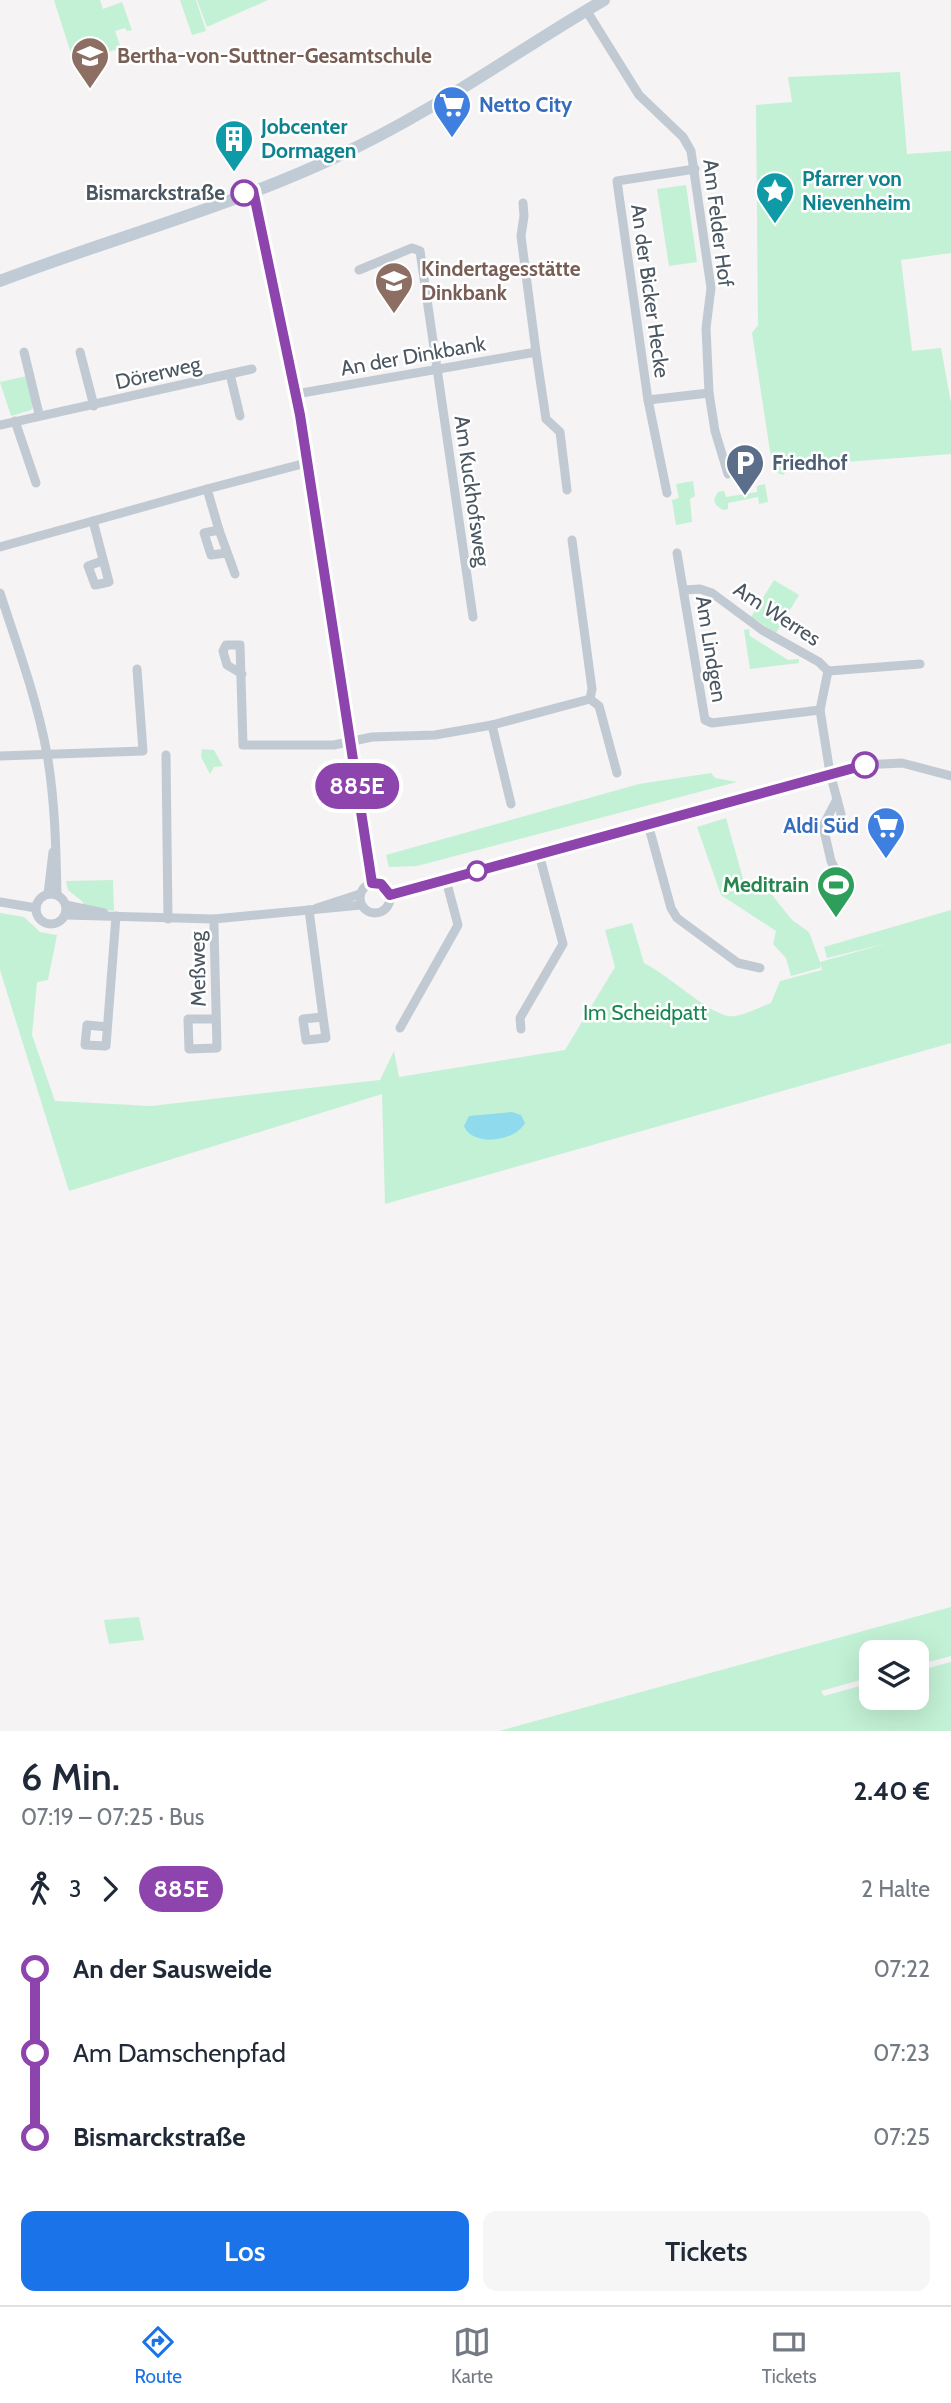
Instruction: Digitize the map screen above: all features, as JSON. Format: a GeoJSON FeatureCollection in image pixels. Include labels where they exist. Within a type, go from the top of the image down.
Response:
{"type":"FeatureCollection","features":[{"type":"Feature","properties":{"kind":"street"},"geometry":{"type":"LineString","coordinates":[[0,281],[302,172],[385,133],[604,0]]}},
{"type":"Feature","properties":{"kind":"street","name":"Am Felder Hof"},"geometry":{"type":"LineString","coordinates":[[586,10],[639,95],[683,137],[695,169],[711,288],[706,328],[709,393],[715,431],[727,474]]}},
{"type":"Feature","properties":{"kind":"street","name":"An der Bicker Hecke"},"geometry":{"type":"LineString","coordinates":[[667,493],[648,400],[617,181],[695,169]]}},
{"type":"Feature","properties":{"kind":"street"},"geometry":{"type":"LineString","coordinates":[[253,190],[296,394],[372,883]]}},
{"type":"Feature","properties":{"kind":"street"},"geometry":{"type":"LineString","coordinates":[[523,203],[524,216],[520,236],[546,419],[559,432],[567,491]]}},
{"type":"Feature","properties":{"kind":"street","name":"Am Kuckhofsweg"},"geometry":{"type":"LineString","coordinates":[[359,270],[412,248],[420,251],[473,617]]}},
{"type":"Feature","properties":{"kind":"street"},"geometry":{"type":"LineString","coordinates":[[24,352],[39,414]]}},
{"type":"Feature","properties":{"kind":"street","name":"Dörerweg"},"geometry":{"type":"LineString","coordinates":[[80,352],[94,406]]}},
{"type":"Feature","properties":{"kind":"street","name":"An der Dinkbank"},"geometry":{"type":"LineString","coordinates":[[296,394],[536,352]]}},
{"type":"Feature","properties":{"kind":"street","name":"Dörerweg"},"geometry":{"type":"LineString","coordinates":[[0,425],[39,414],[94,406],[252,369]]}},
{"type":"Feature","properties":{"kind":"street","name":"Dörerweg"},"geometry":{"type":"LineString","coordinates":[[230,374],[240,416]]}},
{"type":"Feature","properties":{"kind":"street","name":"An der Bicker Hecke"},"geometry":{"type":"LineString","coordinates":[[648,400],[709,393]]}},
{"type":"Feature","properties":{"kind":"street"},"geometry":{"type":"LineString","coordinates":[[15,421],[36,483]]}},
{"type":"Feature","properties":{"kind":"street"},"geometry":{"type":"LineString","coordinates":[[0,547],[306,463]]}},
{"type":"Feature","properties":{"kind":"street"},"geometry":{"type":"LineString","coordinates":[[207,489],[235,575]]}},
{"type":"Feature","properties":{"kind":"street"},"geometry":{"type":"LineString","coordinates":[[93,520],[102,561]]}},
{"type":"Feature","properties":{"kind":"street"},"geometry":{"type":"LineString","coordinates":[[219,530],[204,533],[211,555],[226,553]]}},
{"type":"Feature","properties":{"kind":"street"},"geometry":{"type":"LineString","coordinates":[[572,540],[592,688],[590,699]]}},
{"type":"Feature","properties":{"kind":"street","name":"Am Lindgen"},"geometry":{"type":"LineString","coordinates":[[677,553],[705,720],[712,723],[820,710]]}},
{"type":"Feature","properties":{"kind":"street","name":"Am Werres"},"geometry":{"type":"LineString","coordinates":[[684,590],[700,589],[712,593],[762,630],[818,662],[828,671],[820,710],[830,773],[841,814]]}},
{"type":"Feature","properties":{"kind":"street"},"geometry":{"type":"LineString","coordinates":[[0,593],[4,619],[47,755],[55,844],[53,894],[65,910],[168,919],[214,919],[361,905],[372,913],[382,912],[388,905],[390,895]]}},
{"type":"Feature","properties":{"kind":"street"},"geometry":{"type":"LineString","coordinates":[[828,671],[920,664]]}},
{"type":"Feature","properties":{"kind":"street"},"geometry":{"type":"LineString","coordinates":[[0,756],[143,751],[138,668]]}},
{"type":"Feature","properties":{"kind":"street"},"geometry":{"type":"LineString","coordinates":[[242,674],[243,745],[334,745],[372,737],[435,735],[492,725],[590,699]]}},
{"type":"Feature","properties":{"kind":"street"},"geometry":{"type":"LineString","coordinates":[[590,699],[599,706],[617,773]]}},
{"type":"Feature","properties":{"kind":"street"},"geometry":{"type":"LineString","coordinates":[[492,725],[511,804]]}},
{"type":"Feature","properties":{"kind":"street"},"geometry":{"type":"LineString","coordinates":[[166,755],[168,919]]}},
{"type":"Feature","properties":{"kind":"street"},"geometry":{"type":"LineString","coordinates":[[390,895],[830,773],[889,763],[922,767],[951,776]]}},
{"type":"Feature","properties":{"kind":"street"},"geometry":{"type":"LineString","coordinates":[[837,799],[823,826],[831,861],[838,875]]}},
{"type":"Feature","properties":{"kind":"street"},"geometry":{"type":"LineString","coordinates":[[648,824],[671,908],[677,918],[738,963],[760,968]]}},
{"type":"Feature","properties":{"kind":"street"},"geometry":{"type":"LineString","coordinates":[[522,1029],[520,1018],[563,944],[539,855]]}},
{"type":"Feature","properties":{"kind":"street"},"geometry":{"type":"LineString","coordinates":[[400,1028],[458,925],[446,880]]}},
{"type":"Feature","properties":{"kind":"street"},"geometry":{"type":"LineString","coordinates":[[312,910],[360,894],[372,883],[381,884],[390,895]]}},
{"type":"Feature","properties":{"kind":"street"},"geometry":{"type":"LineString","coordinates":[[53,894],[40,898],[36,908],[39,918],[47,923],[57,923],[65,910]]}},
{"type":"Feature","properties":{"kind":"street"},"geometry":{"type":"LineString","coordinates":[[360,894],[361,905]]}},
{"type":"Feature","properties":{"kind":"street"},"geometry":{"type":"LineString","coordinates":[[0,902],[36,908]]}},
{"type":"Feature","properties":{"kind":"street"},"geometry":{"type":"LineString","coordinates":[[312,910],[323,1017]]}},
{"type":"Feature","properties":{"kind":"street"},"geometry":{"type":"LineString","coordinates":[[107,1027],[116,916]]}},
{"type":"Feature","properties":{"kind":"street","name":"Meßweg"},"geometry":{"type":"LineString","coordinates":[[214,919],[217,1048],[189,1048],[188,1019],[216,1019]]}},
{"type":"Feature","properties":{"kind":"green space"},"geometry":{"type":"Polygon","coordinates":[[[54,0],[100,0],[103,9],[122,2],[132,30],[127,31],[125,28],[115,31],[121,48],[74,63],[54,0]]]}},
{"type":"Feature","properties":{"kind":"green space"},"geometry":{"type":"Polygon","coordinates":[[[180,0],[196,0],[206,31],[192,35],[180,0]]]}},
{"type":"Feature","properties":{"kind":"green space"},"geometry":{"type":"Polygon","coordinates":[[[197,0],[268,0],[207,27],[197,0]]]}},
{"type":"Feature","properties":{"kind":"green space"},"geometry":{"type":"Polygon","coordinates":[[[900,72],[907,154],[951,151],[951,253],[901,260],[912,351],[941,348],[951,403],[951,454],[792,466],[783,475],[773,471],[752,333],[758,325],[756,105],[792,102],[788,77],[900,72]]]}},
{"type":"Feature","properties":{"kind":"green space"},"geometry":{"type":"Polygon","coordinates":[[[686,185],[697,262],[669,266],[657,189],[686,185]]]}},
{"type":"Feature","properties":{"kind":"green space"},"geometry":{"type":"Polygon","coordinates":[[[27,376],[34,405],[31,410],[11,416],[0,382],[27,376]]]}},
{"type":"Feature","properties":{"kind":"green space"},"geometry":{"type":"Polygon","coordinates":[[[693,481],[695,496],[690,499],[692,522],[676,525],[672,500],[679,498],[676,484],[693,481]]]}},
{"type":"Feature","properties":{"kind":"green space"},"geometry":{"type":"Polygon","coordinates":[[[765,484],[768,502],[759,504],[758,497],[728,503],[728,509],[723,510],[716,505],[714,499],[718,492],[724,491],[726,497],[757,492],[757,486],[765,484]]]}},
{"type":"Feature","properties":{"kind":"green space"},"geometry":{"type":"Polygon","coordinates":[[[774,580],[799,595],[776,633],[751,617],[774,580]]]}},
{"type":"Feature","properties":{"kind":"green space"},"geometry":{"type":"Polygon","coordinates":[[[749,629],[750,636],[788,660],[799,659],[799,663],[750,669],[744,630],[749,629]]]}},
{"type":"Feature","properties":{"kind":"green space"},"geometry":{"type":"Polygon","coordinates":[[[202,749],[214,750],[223,766],[214,767],[210,774],[201,757],[202,749]]]}},
{"type":"Feature","properties":{"kind":"green space"},"geometry":{"type":"Polygon","coordinates":[[[711,773],[715,778],[737,782],[417,866],[389,867],[386,855],[639,784],[711,773]]]}},
{"type":"Feature","properties":{"kind":"green space","name":"Im Scheidpatt"},"geometry":{"type":"Polygon","coordinates":[[[726,818],[745,886],[764,885],[792,920],[809,932],[820,962],[888,943],[827,958],[824,947],[951,910],[951,1043],[385,1204],[382,1094],[69,1191],[0,970],[0,913],[24,917],[40,932],[57,935],[48,980],[37,982],[32,1035],[55,1101],[151,1106],[380,1080],[394,1051],[399,1077],[565,1050],[615,967],[605,930],[632,923],[644,963],[709,1008],[728,1016],[744,1014],[771,1003],[780,981],[822,970],[820,964],[820,968],[791,976],[786,958],[773,944],[776,931],[721,895],[697,827],[726,818]]]}},
{"type":"Feature","properties":{"kind":"green space"},"geometry":{"type":"Polygon","coordinates":[[[113,880],[114,911],[83,906],[83,902],[68,890],[66,881],[113,880]]]}},
{"type":"Feature","properties":{"kind":"green space"},"geometry":{"type":"Polygon","coordinates":[[[951,1607],[951,1656],[929,1662],[929,1640],[859,1640],[859,1680],[821,1691],[824,1696],[859,1686],[859,1710],[929,1710],[929,1668],[951,1662],[951,1731],[499,1731],[951,1607]]]}},
{"type":"Feature","properties":{"kind":"green space"},"geometry":{"type":"Polygon","coordinates":[[[139,1617],[144,1640],[109,1644],[104,1620],[139,1617]]]}},
{"type":"Feature","properties":{"kind":"water"},"geometry":{"type":"Polygon","coordinates":[[[512,1112],[521,1115],[525,1123],[520,1129],[503,1138],[494,1140],[476,1137],[464,1126],[469,1116],[512,1112]]]}},
{"type":"Feature","properties":{"kind":"bus line","name":"885E"},"geometry":{"type":"LineString","coordinates":[[244,193],[253,190],[300,415],[372,883],[381,884],[390,895],[865,765]]}},
{"type":"Feature","properties":{"kind":"place","name":"Bertha-von-Suttner-Gesamtschule"},"geometry":{"type":"Point","coordinates":[90,90]}},
{"type":"Feature","properties":{"kind":"place","name":"Netto City"},"geometry":{"type":"Point","coordinates":[452,139]}},
{"type":"Feature","properties":{"kind":"place","name":"Jobcenter Dormagen"},"geometry":{"type":"Point","coordinates":[234,173]}},
{"type":"Feature","properties":{"kind":"place","name":"Bismarckstraße"},"geometry":{"type":"Point","coordinates":[244,193]}},
{"type":"Feature","properties":{"kind":"place","name":"Pfarrer von Nievenheim"},"geometry":{"type":"Point","coordinates":[775,225]}},
{"type":"Feature","properties":{"kind":"place","name":"Kindertagesstätte Dinkbank"},"geometry":{"type":"Point","coordinates":[394,315]}},
{"type":"Feature","properties":{"kind":"place","name":"Friedhof"},"geometry":{"type":"Point","coordinates":[745,497]}},
{"type":"Feature","properties":{"kind":"place","name":"Aldi Süd"},"geometry":{"type":"Point","coordinates":[886,860]}},
{"type":"Feature","properties":{"kind":"place","name":"Meditrain"},"geometry":{"type":"Point","coordinates":[836,919]}}]}
